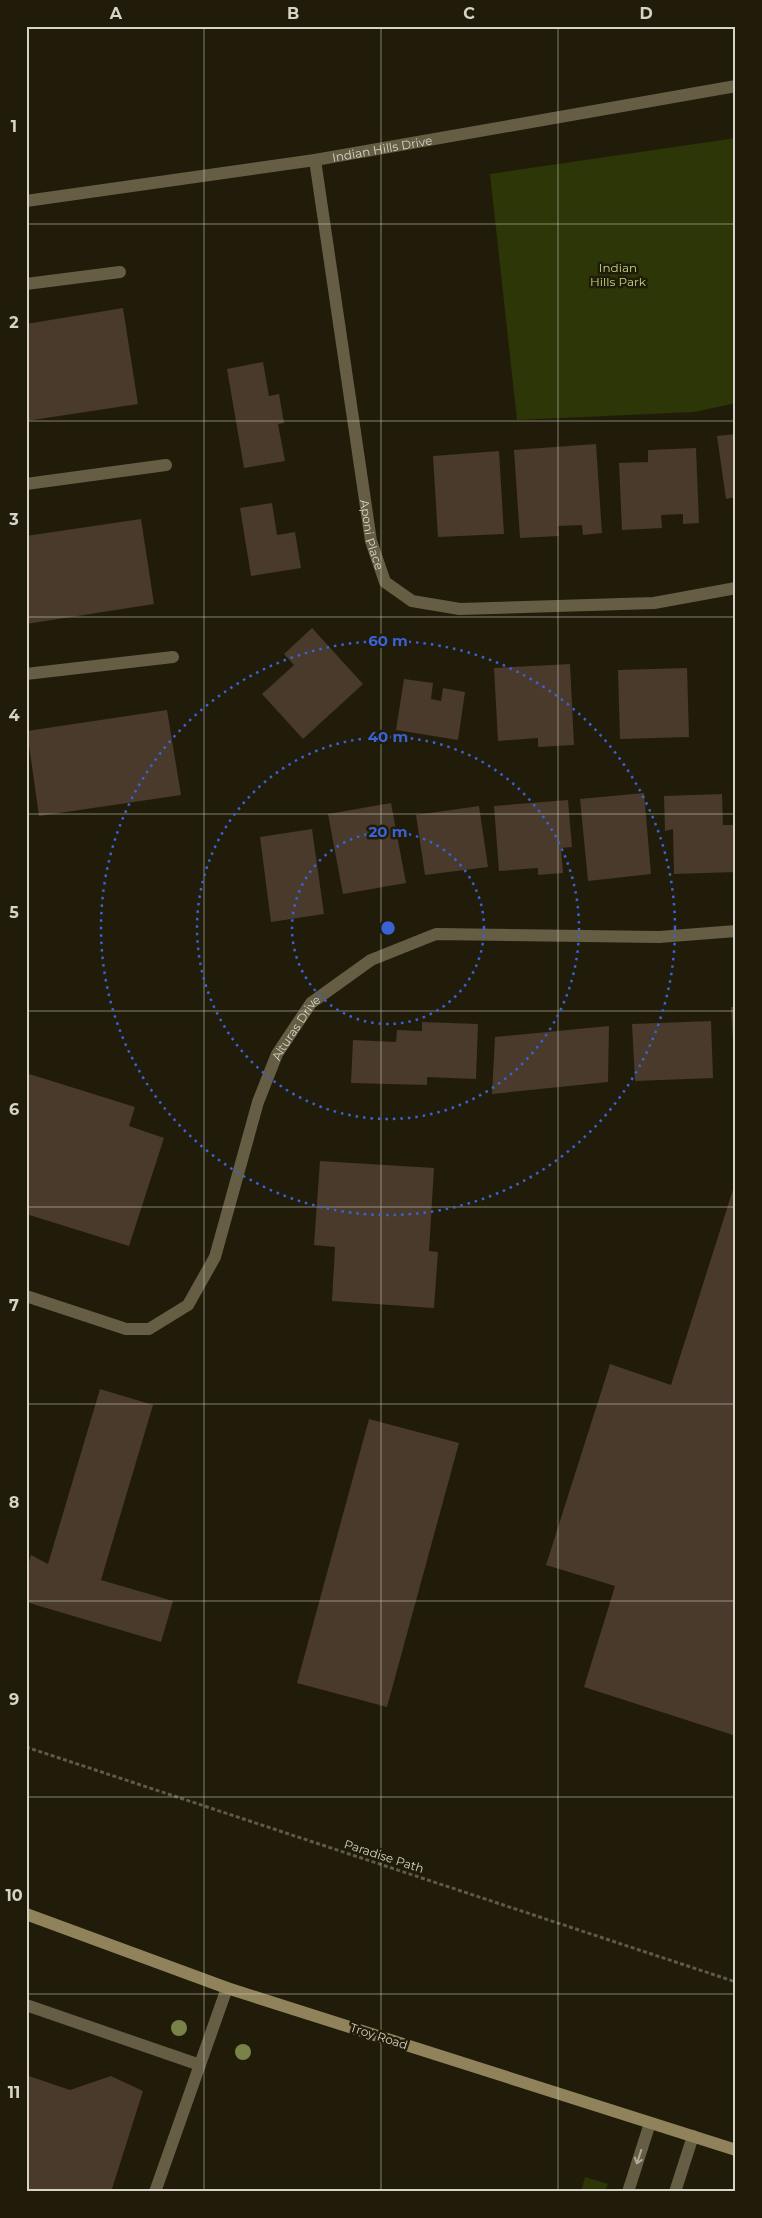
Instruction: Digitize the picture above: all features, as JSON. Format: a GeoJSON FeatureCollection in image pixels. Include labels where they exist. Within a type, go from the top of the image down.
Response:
{"type":"FeatureCollection","features":[{"type":"Feature","properties":{"kind":"main road","name":"Troy Road"},"geometry":{"type":"LineString","coordinates":[[26,1914],[227,1988],[736,2150]]}},
{"type":"Feature","properties":{"kind":"street","name":"Indian Hills Drive"},"geometry":{"type":"LineString","coordinates":[[26,201],[314,160],[736,86]]}},
{"type":"Feature","properties":{"kind":"street","name":"Aponi Place"},"geometry":{"type":"LineString","coordinates":[[314,160],[371,541],[385,582],[412,601],[460,609],[654,603],[736,588]]}},
{"type":"Feature","properties":{"kind":"street"},"geometry":{"type":"LineString","coordinates":[[26,284],[120,272]]}},
{"type":"Feature","properties":{"kind":"street"},"geometry":{"type":"LineString","coordinates":[[26,484],[166,465]]}},
{"type":"Feature","properties":{"kind":"street"},"geometry":{"type":"LineString","coordinates":[[26,674],[173,657]]}},
{"type":"Feature","properties":{"kind":"street","name":"Alturas Drive"},"geometry":{"type":"LineString","coordinates":[[26,1296],[126,1329],[149,1329],[188,1305],[215,1258],[258,1102],[277,1054],[311,1003],[371,960],[436,934],[659,937],[736,931]]}},
{"type":"Feature","properties":{"kind":"street"},"geometry":{"type":"LineString","coordinates":[[155,2192],[227,1988]]}},
{"type":"Feature","properties":{"kind":"street"},"geometry":{"type":"LineString","coordinates":[[26,2005],[200,2065]]}},
{"type":"Feature","properties":{"kind":"street"},"geometry":{"type":"LineString","coordinates":[[628,2192],[650,2122]]}},
{"type":"Feature","properties":{"kind":"street"},"geometry":{"type":"LineString","coordinates":[[675,2192],[693,2136]]}},
{"type":"Feature","properties":{"kind":"path","name":"Paradise Path"},"geometry":{"type":"LineString","coordinates":[[26,1747],[736,1982]]}},
{"type":"Feature","properties":{"kind":"green space","name":"Indian Hills Park"},"geometry":{"type":"Polygon","coordinates":[[[736,138],[736,403],[694,412],[517,420],[490,174],[736,138]]]}},
{"type":"Feature","properties":{"kind":"green space"},"geometry":{"type":"Polygon","coordinates":[[[585,2177],[608,2184],[605,2192],[581,2192],[585,2177]]]}},
{"type":"Feature","properties":{"kind":"building"},"geometry":{"type":"Polygon","coordinates":[[[123,308],[138,404],[26,421],[26,324],[123,308]]]}},
{"type":"Feature","properties":{"kind":"building"},"geometry":{"type":"Polygon","coordinates":[[[263,362],[269,396],[279,394],[284,423],[278,424],[285,461],[244,468],[227,369],[263,362]]]}},
{"type":"Feature","properties":{"kind":"building"},"geometry":{"type":"Polygon","coordinates":[[[736,434],[736,497],[726,499],[717,436],[736,434]]]}},
{"type":"Feature","properties":{"kind":"building"},"geometry":{"type":"Polygon","coordinates":[[[596,444],[602,533],[583,535],[582,525],[558,526],[559,536],[520,538],[514,450],[596,444]]]}},
{"type":"Feature","properties":{"kind":"building"},"geometry":{"type":"Polygon","coordinates":[[[696,448],[699,523],[683,524],[683,514],[661,515],[662,528],[622,530],[619,463],[648,462],[648,450],[696,448]]]}},
{"type":"Feature","properties":{"kind":"building"},"geometry":{"type":"Polygon","coordinates":[[[499,451],[504,534],[438,537],[433,456],[499,451]]]}},
{"type":"Feature","properties":{"kind":"building"},"geometry":{"type":"Polygon","coordinates":[[[272,503],[277,535],[295,532],[301,568],[251,576],[240,508],[272,503]]]}},
{"type":"Feature","properties":{"kind":"building"},"geometry":{"type":"Polygon","coordinates":[[[141,519],[154,604],[26,624],[26,536],[141,519]]]}},
{"type":"Feature","properties":{"kind":"building"},"geometry":{"type":"Polygon","coordinates":[[[312,628],[363,684],[303,739],[262,694],[294,665],[284,654],[312,628]]]}},
{"type":"Feature","properties":{"kind":"building"},"geometry":{"type":"Polygon","coordinates":[[[570,664],[574,745],[538,747],[538,738],[498,741],[494,668],[570,664]]]}},
{"type":"Feature","properties":{"kind":"building"},"geometry":{"type":"Polygon","coordinates":[[[687,668],[689,737],[620,739],[618,670],[687,668]]]}},
{"type":"Feature","properties":{"kind":"building"},"geometry":{"type":"Polygon","coordinates":[[[404,679],[433,683],[431,699],[441,701],[443,688],[465,692],[458,740],[396,730],[404,679]]]}},
{"type":"Feature","properties":{"kind":"building"},"geometry":{"type":"Polygon","coordinates":[[[167,710],[181,795],[39,816],[27,731],[167,710]]]}},
{"type":"Feature","properties":{"kind":"building"},"geometry":{"type":"Polygon","coordinates":[[[644,793],[651,874],[588,881],[580,799],[644,793]]]}},
{"type":"Feature","properties":{"kind":"building"},"geometry":{"type":"Polygon","coordinates":[[[722,794],[723,825],[736,825],[736,872],[674,874],[673,829],[665,831],[664,796],[722,794]]]}},
{"type":"Feature","properties":{"kind":"building"},"geometry":{"type":"Polygon","coordinates":[[[568,800],[572,847],[561,848],[563,873],[538,875],[538,868],[499,871],[494,806],[568,800]]]}},
{"type":"Feature","properties":{"kind":"building"},"geometry":{"type":"Polygon","coordinates":[[[391,803],[406,883],[343,894],[328,814],[391,803]]]}},
{"type":"Feature","properties":{"kind":"building"},"geometry":{"type":"Polygon","coordinates":[[[479,806],[488,867],[425,875],[416,815],[479,806]]]}},
{"type":"Feature","properties":{"kind":"building"},"geometry":{"type":"Polygon","coordinates":[[[312,829],[324,914],[271,922],[260,837],[312,829]]]}},
{"type":"Feature","properties":{"kind":"building"},"geometry":{"type":"Polygon","coordinates":[[[731,1007],[736,1007],[736,1058],[734,1058],[731,1007]]]}},
{"type":"Feature","properties":{"kind":"building"},"geometry":{"type":"Polygon","coordinates":[[[711,1021],[713,1078],[635,1081],[632,1024],[711,1021]]]}},
{"type":"Feature","properties":{"kind":"building"},"geometry":{"type":"Polygon","coordinates":[[[422,1022],[478,1024],[476,1079],[427,1077],[427,1085],[351,1083],[353,1040],[396,1042],[397,1030],[422,1031],[422,1022]]]}},
{"type":"Feature","properties":{"kind":"building"},"geometry":{"type":"Polygon","coordinates":[[[609,1026],[608,1082],[492,1094],[495,1037],[609,1026]]]}},
{"type":"Feature","properties":{"kind":"building"},"geometry":{"type":"Polygon","coordinates":[[[26,1073],[135,1107],[129,1126],[164,1138],[129,1246],[26,1214],[26,1073]]]}},
{"type":"Feature","properties":{"kind":"building"},"geometry":{"type":"Polygon","coordinates":[[[320,1161],[434,1168],[429,1251],[438,1252],[434,1308],[332,1301],[335,1247],[314,1245],[320,1161]]]}},
{"type":"Feature","properties":{"kind":"building"},"geometry":{"type":"Polygon","coordinates":[[[736,1180],[736,1736],[584,1687],[615,1586],[546,1565],[610,1364],[671,1385],[736,1180]]]}},
{"type":"Feature","properties":{"kind":"building"},"geometry":{"type":"Polygon","coordinates":[[[100,1389],[153,1405],[101,1580],[173,1601],[161,1642],[26,1602],[26,1572],[31,1555],[48,1564],[100,1389]]]}},
{"type":"Feature","properties":{"kind":"building"},"geometry":{"type":"Polygon","coordinates":[[[369,1419],[459,1443],[387,1707],[297,1683],[369,1419]]]}},
{"type":"Feature","properties":{"kind":"building"},"geometry":{"type":"Polygon","coordinates":[[[26,2075],[70,2090],[111,2076],[143,2091],[111,2192],[26,2192],[26,2075]]]}}]}
